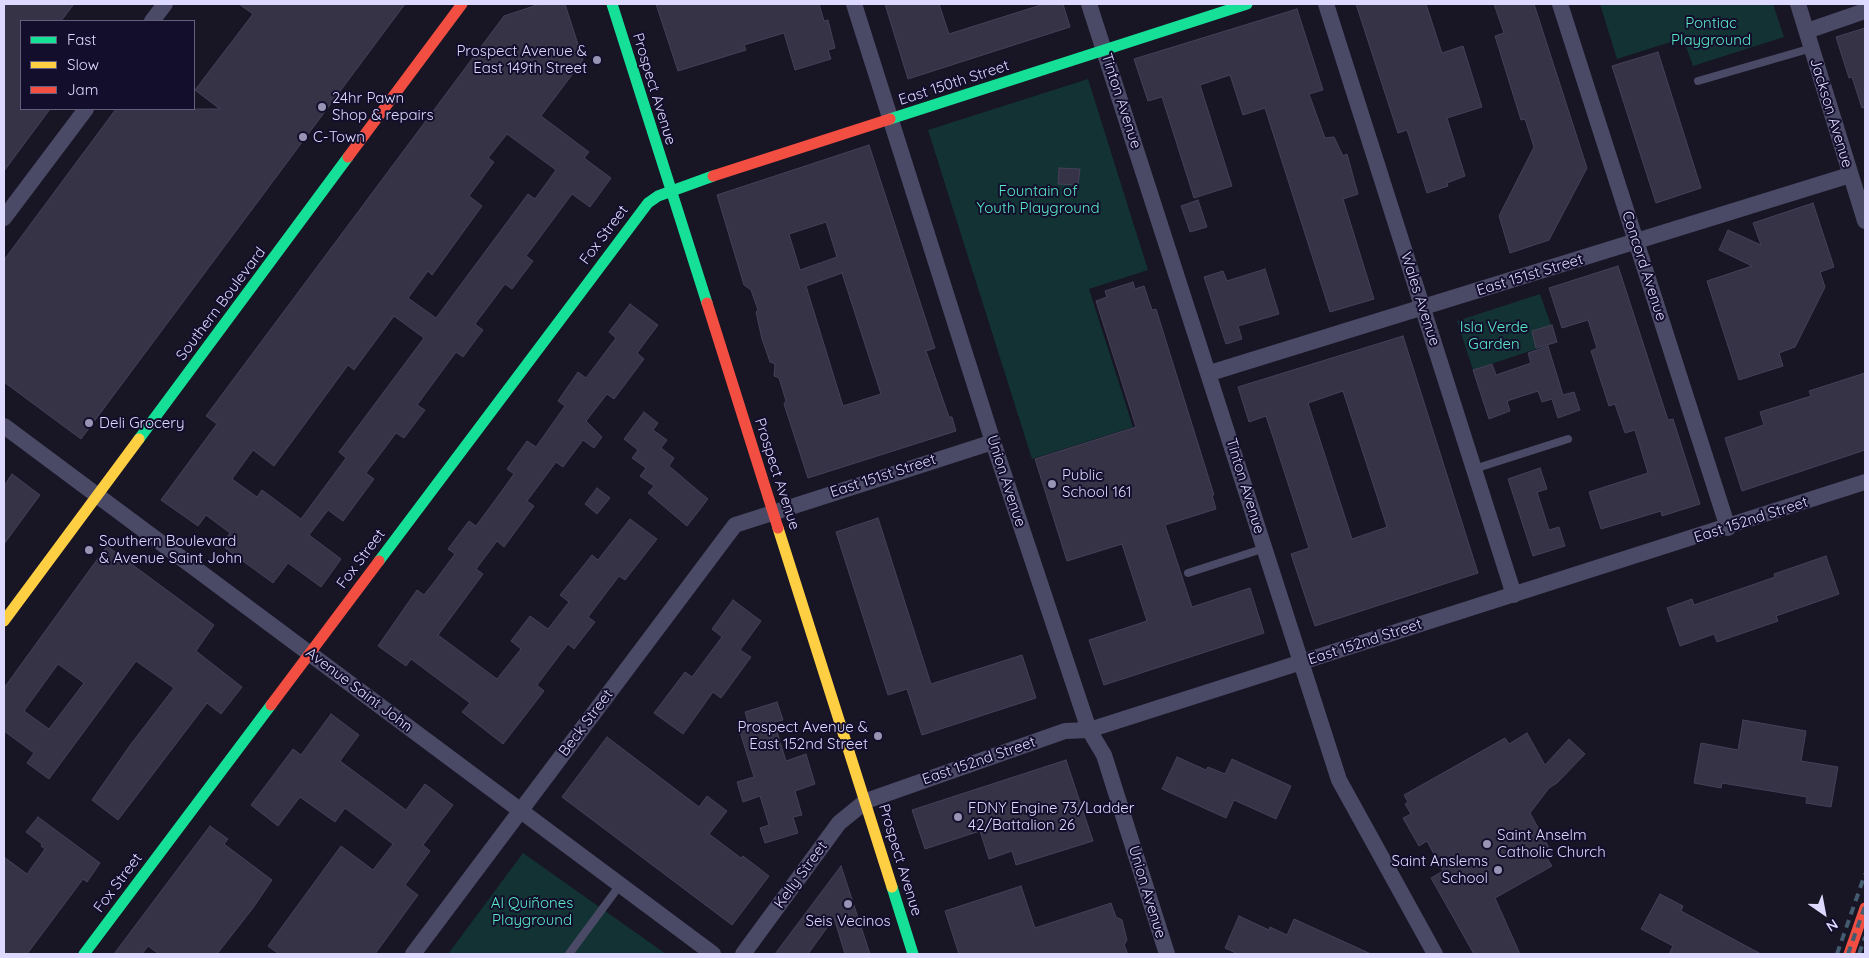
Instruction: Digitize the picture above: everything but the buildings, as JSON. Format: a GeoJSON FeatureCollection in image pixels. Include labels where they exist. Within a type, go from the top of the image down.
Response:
{"type":"FeatureCollection","features":[{"type":"Feature","properties":{"kind":"street"},"geometry":{"type":"LineString","coordinates":[[153,20],[165,4]]}},
{"type":"Feature","properties":{"kind":"street","name":"Southern Boulevard"},"geometry":{"type":"LineString","coordinates":[[4,621],[462,4]]}},
{"type":"Feature","properties":{"kind":"street","name":"Prospect Avenue"},"geometry":{"type":"LineString","coordinates":[[612,4],[913,954]]}},
{"type":"Feature","properties":{"kind":"street","name":"Union Avenue"},"geometry":{"type":"LineString","coordinates":[[854,4],[993,442],[1089,730],[1104,755],[1167,954]]}},
{"type":"Feature","properties":{"kind":"street","name":"Tinton Avenue"},"geometry":{"type":"LineString","coordinates":[[1089,4],[1210,373],[1339,780],[1435,954]]}},
{"type":"Feature","properties":{"kind":"street","name":"East 150th Street"},"geometry":{"type":"LineString","coordinates":[[671,191],[1248,4]]}},
{"type":"Feature","properties":{"kind":"street","name":"Wales Avenue"},"geometry":{"type":"LineString","coordinates":[[1326,4],[1514,595]]}},
{"type":"Feature","properties":{"kind":"street","name":"Concord Avenue"},"geometry":{"type":"LineString","coordinates":[[1560,4],[1728,528]]}},
{"type":"Feature","properties":{"kind":"street","name":"Jackson Avenue"},"geometry":{"type":"LineString","coordinates":[[1798,4],[1865,221]]}},
{"type":"Feature","properties":{"kind":"street"},"geometry":{"type":"LineString","coordinates":[[1807,30],[1865,10]]}},
{"type":"Feature","properties":{"kind":"street"},"geometry":{"type":"LineString","coordinates":[[4,218],[85,110]]}},
{"type":"Feature","properties":{"kind":"street","name":"East 151st Street"},"geometry":{"type":"LineString","coordinates":[[1210,373],[1850,175]]}},
{"type":"Feature","properties":{"kind":"street","name":"Fox Street"},"geometry":{"type":"LineString","coordinates":[[84,954],[640,211],[658,196],[671,191]]}},
{"type":"Feature","properties":{"kind":"street","name":"Avenue Saint John"},"geometry":{"type":"LineString","coordinates":[[4,426],[713,954]]}},
{"type":"Feature","properties":{"kind":"street","name":"East 151st Street"},"geometry":{"type":"LineString","coordinates":[[773,511],[993,442]]}},
{"type":"Feature","properties":{"kind":"street","name":"East 152nd Street"},"geometry":{"type":"LineString","coordinates":[[866,801],[1065,731],[1089,730],[1728,528],[1865,482]]}},
{"type":"Feature","properties":{"kind":"street","name":"Beck Street"},"geometry":{"type":"LineString","coordinates":[[413,954],[735,525],[773,511]]}},
{"type":"Feature","properties":{"kind":"street","name":"Kelly Street"},"geometry":{"type":"LineString","coordinates":[[743,954],[839,823],[866,801]]}},
{"type":"Feature","properties":{"kind":"street"},"geometry":{"type":"LineString","coordinates":[[1853,950],[1865,908]]}},
{"type":"Feature","properties":{"kind":"lane"},"geometry":{"type":"LineString","coordinates":[[1698,81],[1812,48]]}},
{"type":"Feature","properties":{"kind":"lane"},"geometry":{"type":"LineString","coordinates":[[1474,469],[1568,439]]}},
{"type":"Feature","properties":{"kind":"lane"},"geometry":{"type":"LineString","coordinates":[[1188,573],[1264,548]]}},
{"type":"Feature","properties":{"kind":"lane"},"geometry":{"type":"LineString","coordinates":[[569,954],[620,885]]}},
{"type":"Feature","properties":{"kind":"green space","name":"Pontiac Playground"},"geometry":{"type":"Polygon","coordinates":[[[1600,4],[1773,4],[1784,37],[1693,66],[1683,38],[1617,59],[1600,4]]]}},
{"type":"Feature","properties":{"kind":"green space","name":"Fountain of Youth Playground"},"geometry":{"type":"Polygon","coordinates":[[[1088,79],[1148,270],[1089,289],[1133,427],[1032,459],[928,130],[1088,79]]]}},
{"type":"Feature","properties":{"kind":"green space","name":"Isla Verde Garden"},"geometry":{"type":"Polygon","coordinates":[[[1540,294],[1557,342],[1473,370],[1457,321],[1540,294]]]}},
{"type":"Feature","properties":{"kind":"green space","name":"Al Quiñones Playground"},"geometry":{"type":"Polygon","coordinates":[[[523,853],[666,954],[448,954],[523,853]]]}},
{"type":"Feature","properties":{"kind":"railway"},"geometry":{"type":"LineString","coordinates":[[1837,954],[1865,874]]}},
{"type":"Feature","properties":{"kind":"railway"},"geometry":{"type":"LineString","coordinates":[[1848,954],[1865,906]]}},
{"type":"Feature","properties":{"kind":"railway"},"geometry":{"type":"LineString","coordinates":[[1859,954],[1865,937]]}},
{"type":"Feature","properties":{"kind":"traffic: fast"},"geometry":{"type":"LineString","coordinates":[[612,4],[707,303]]}},
{"type":"Feature","properties":{"kind":"traffic: fast"},"geometry":{"type":"LineString","coordinates":[[890,119],[1247,4]]}},
{"type":"Feature","properties":{"kind":"traffic: fast"},"geometry":{"type":"LineString","coordinates":[[139,439],[348,157]]}},
{"type":"Feature","properties":{"kind":"traffic: fast"},"geometry":{"type":"LineString","coordinates":[[379,561],[648,203],[658,196],[713,176]]}},
{"type":"Feature","properties":{"kind":"traffic: fast"},"geometry":{"type":"LineString","coordinates":[[84,954],[271,705]]}},
{"type":"Feature","properties":{"kind":"traffic: fast"},"geometry":{"type":"LineString","coordinates":[[892,887],[913,954]]}},
{"type":"Feature","properties":{"kind":"traffic: slow"},"geometry":{"type":"LineString","coordinates":[[4,621],[139,439]]}},
{"type":"Feature","properties":{"kind":"traffic: slow"},"geometry":{"type":"LineString","coordinates":[[778,528],[892,887]]}},
{"type":"Feature","properties":{"kind":"traffic: jam"},"geometry":{"type":"LineString","coordinates":[[348,157],[462,4]]}},
{"type":"Feature","properties":{"kind":"traffic: jam"},"geometry":{"type":"LineString","coordinates":[[713,176],[890,119]]}},
{"type":"Feature","properties":{"kind":"traffic: jam"},"geometry":{"type":"LineString","coordinates":[[707,303],[778,528]]}},
{"type":"Feature","properties":{"kind":"traffic: jam"},"geometry":{"type":"LineString","coordinates":[[271,705],[379,561]]}},
{"type":"Feature","properties":{"kind":"traffic: jam"},"geometry":{"type":"LineString","coordinates":[[1849,954],[1865,908]]}},
{"type":"Feature","properties":{"kind":"place","name":"Prospect Avenue & East 149th Street"},"geometry":{"type":"Point","coordinates":[597,60]}},
{"type":"Feature","properties":{"kind":"place","name":"24hr Pawn Shop & repairs"},"geometry":{"type":"Point","coordinates":[322,107]}},
{"type":"Feature","properties":{"kind":"place","name":"C-Town"},"geometry":{"type":"Point","coordinates":[303,137]}},
{"type":"Feature","properties":{"kind":"place","name":"Deli Grocery"},"geometry":{"type":"Point","coordinates":[89,423]}},
{"type":"Feature","properties":{"kind":"place","name":"Public School 161"},"geometry":{"type":"Point","coordinates":[1052,484]}},
{"type":"Feature","properties":{"kind":"place","name":"Southern Boulevard & Avenue Saint John"},"geometry":{"type":"Point","coordinates":[89,550]}},
{"type":"Feature","properties":{"kind":"place","name":"Prospect Avenue & East 152nd Street"},"geometry":{"type":"Point","coordinates":[878,736]}},
{"type":"Feature","properties":{"kind":"place","name":"FDNY Engine 73/Ladder 42/Battalion 26"},"geometry":{"type":"Point","coordinates":[958,817]}},
{"type":"Feature","properties":{"kind":"place","name":"Saint Anselm Catholic Church"},"geometry":{"type":"Point","coordinates":[1487,844]}},
{"type":"Feature","properties":{"kind":"place","name":"Saint Anslems School"},"geometry":{"type":"Point","coordinates":[1498,870]}},
{"type":"Feature","properties":{"kind":"place","name":"Seis Vecinos"},"geometry":{"type":"Point","coordinates":[848,904]}}]}
